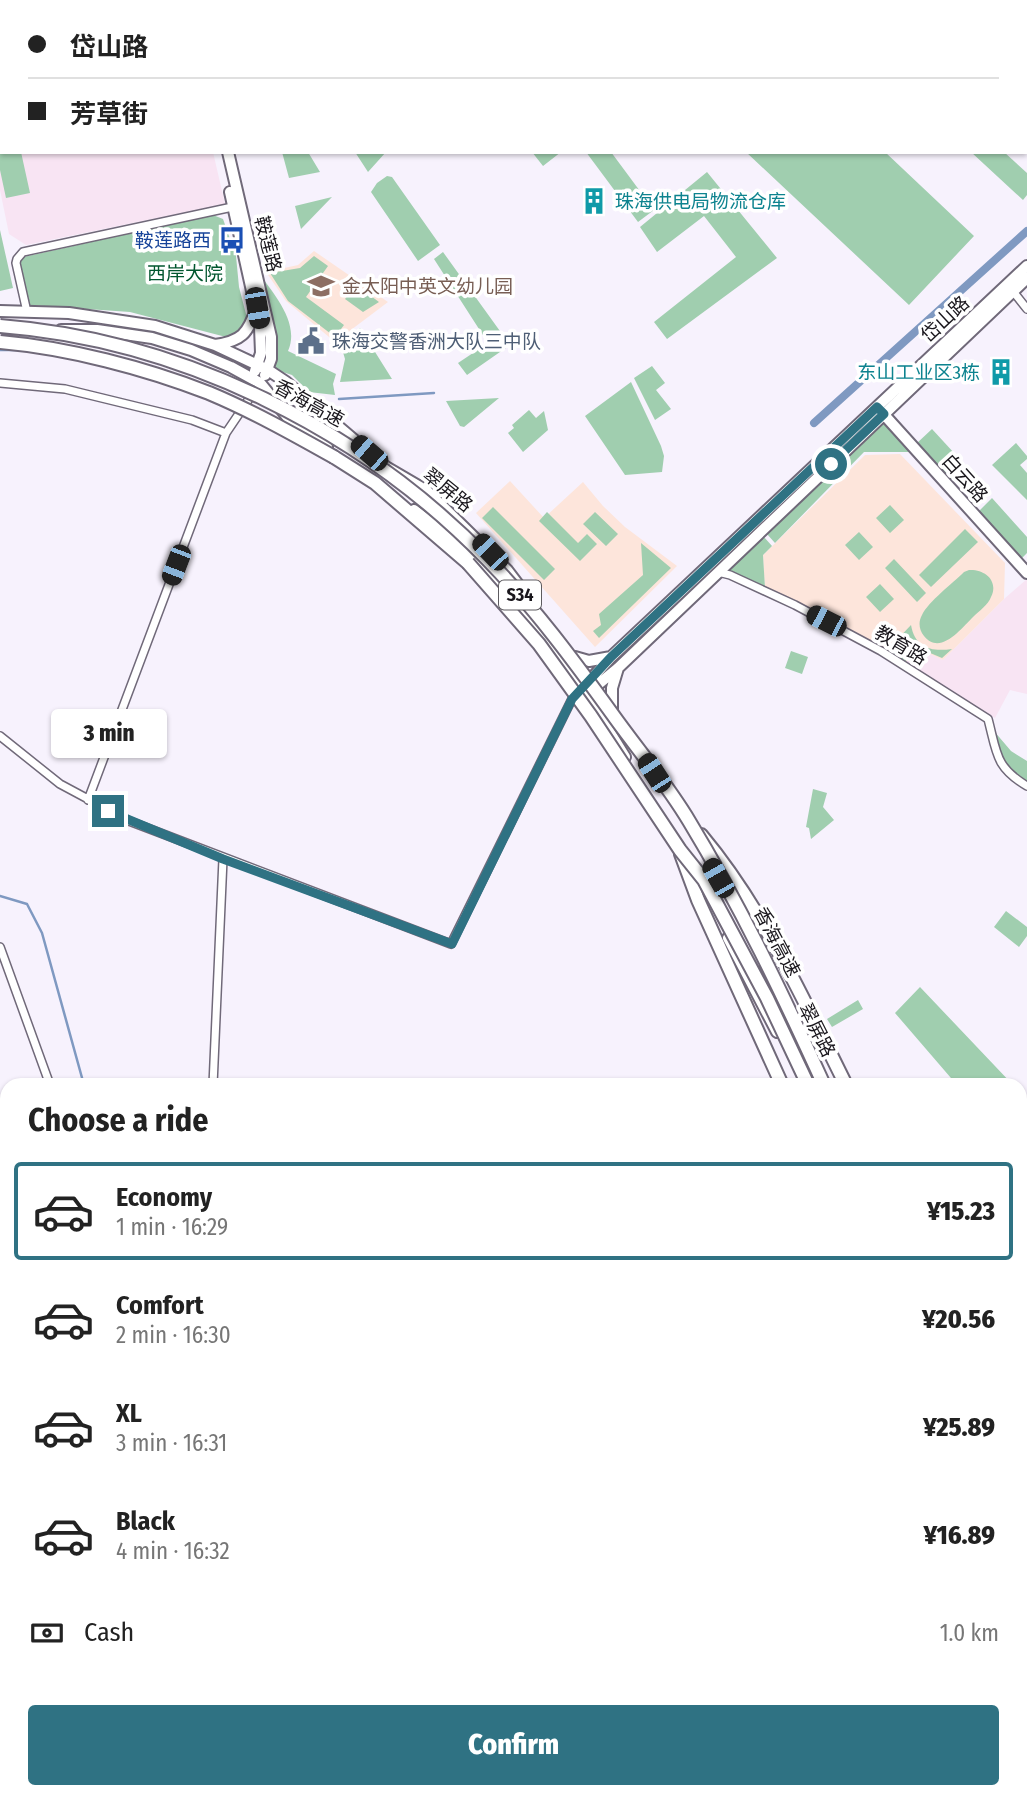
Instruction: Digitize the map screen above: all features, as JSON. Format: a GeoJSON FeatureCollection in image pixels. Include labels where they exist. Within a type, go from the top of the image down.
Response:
{"type":"FeatureCollection","features":[{"type":"Feature","properties":{"kind":"highway","name":"香海高速"},"geometry":{"type":"LineString","coordinates":[[0,328],[73,336],[121,347],[212,377],[276,404],[387,472],[462,534],[489,560],[552,631],[688,819],[782,992],[821,1078]]}},
{"type":"Feature","properties":{"kind":"highway","name":"香海高速"},"geometry":{"type":"LineString","coordinates":[[0,342],[117,363],[207,393],[304,440],[375,483],[468,563],[539,644],[591,716],[680,850],[704,880],[767,998],[802,1078]]}},
{"type":"Feature","properties":{"kind":"highway"},"geometry":{"type":"LineString","coordinates":[[688,819],[726,864],[782,959],[842,1078]]}},
{"type":"Feature","properties":{"kind":"highway"},"geometry":{"type":"LineString","coordinates":[[680,850],[698,900],[778,1078]]}},
{"type":"Feature","properties":{"kind":"main road","name":"鞍莲路"},"geometry":{"type":"LineString","coordinates":[[222,154],[271,337],[271,359],[262,367],[256,381]]}},
{"type":"Feature","properties":{"kind":"main road","name":"鞍莲路"},"geometry":{"type":"LineString","coordinates":[[228,154],[257,308],[262,340],[262,367]]}},
{"type":"Feature","properties":{"kind":"main road","name":"岱山路"},"geometry":{"type":"LineString","coordinates":[[595,681],[618,668],[718,572],[1011,287],[1027,266]]}},
{"type":"Feature","properties":{"kind":"main road","name":"岱山路"},"geometry":{"type":"LineString","coordinates":[[1011,287],[1027,278]]}},
{"type":"Feature","properties":{"kind":"main road"},"geometry":{"type":"LineString","coordinates":[[215,345],[239,339],[250,326],[257,308]]}},
{"type":"Feature","properties":{"kind":"main road","name":"翠屏路"},"geometry":{"type":"LineString","coordinates":[[0,311],[69,313],[155,326],[215,345],[262,367],[286,382],[386,467],[427,491],[456,517],[507,570],[595,681],[682,816],[730,899],[820,1078]]}},
{"type":"Feature","properties":{"kind":"main road"},"geometry":{"type":"LineString","coordinates":[[152,338],[155,326]]}},
{"type":"Feature","properties":{"kind":"main road","name":"翠屏路"},"geometry":{"type":"LineString","coordinates":[[0,328],[97,330],[152,338],[191,350],[231,367],[256,381],[294,425],[456,541],[508,597],[585,692],[673,834],[801,1078]]}},
{"type":"Feature","properties":{"kind":"main road","name":"岱山路"},"geometry":{"type":"LineString","coordinates":[[585,692],[611,657],[881,411]]}},
{"type":"Feature","properties":{"kind":"main road","name":"白云路"},"geometry":{"type":"LineString","coordinates":[[881,411],[1027,573]]}},
{"type":"Feature","properties":{"kind":"main road"},"geometry":{"type":"LineString","coordinates":[[575,657],[589,661],[611,657]]}},
{"type":"Feature","properties":{"kind":"main road"},"geometry":{"type":"LineString","coordinates":[[612,709],[612,688],[618,668]]}},
{"type":"Feature","properties":{"kind":"street"},"geometry":{"type":"LineString","coordinates":[[26,312],[16,263],[23,253],[237,206]]}},
{"type":"Feature","properties":{"kind":"street"},"geometry":{"type":"LineString","coordinates":[[1011,287],[1027,309]]}},
{"type":"Feature","properties":{"kind":"street"},"geometry":{"type":"LineString","coordinates":[[88,800],[226,433],[256,381]]}},
{"type":"Feature","properties":{"kind":"street"},"geometry":{"type":"LineString","coordinates":[[0,383],[65,389],[192,420],[226,433]]}},
{"type":"Feature","properties":{"kind":"street","name":"教育路"},"geometry":{"type":"LineString","coordinates":[[718,572],[730,575],[836,626],[881,651],[988,719],[999,763],[1011,777],[1027,786]]}},
{"type":"Feature","properties":{"kind":"street"},"geometry":{"type":"LineString","coordinates":[[0,736],[60,784],[129,821],[452,944],[572,699],[585,692]]}},
{"type":"Feature","properties":{"kind":"street"},"geometry":{"type":"LineString","coordinates":[[213,1078],[223,859]]}},
{"type":"Feature","properties":{"kind":"street"},"geometry":{"type":"LineString","coordinates":[[0,947],[47,1078]]}},
{"type":"Feature","properties":{"kind":"shaded area"},"geometry":{"type":"Polygon","coordinates":[[[0,154],[213,154],[225,204],[26,245],[9,234],[0,190],[0,154]]]}},
{"type":"Feature","properties":{"kind":"shaded area","name":"金太阳中英文幼儿园"},"geometry":{"type":"Polygon","coordinates":[[[314,251],[388,302],[335,342],[286,301],[266,272],[298,265],[314,251]]]}},
{"type":"Feature","properties":{"kind":"shaded area"},"geometry":{"type":"Polygon","coordinates":[[[900,454],[1005,563],[1004,599],[943,660],[917,648],[904,665],[765,591],[763,555],[865,455],[900,454]]]}},
{"type":"Feature","properties":{"kind":"shaded area"},"geometry":{"type":"Polygon","coordinates":[[[510,481],[544,518],[583,482],[625,527],[677,566],[595,647],[476,513],[510,481]]]}},
{"type":"Feature","properties":{"kind":"shaded area"},"geometry":{"type":"Polygon","coordinates":[[[1027,579],[1027,694],[1010,690],[995,718],[904,665],[917,648],[943,660],[1027,579]]]}},
{"type":"Feature","properties":{"kind":"green space"},"geometry":{"type":"Polygon","coordinates":[[[0,154],[21,154],[30,193],[6,198],[0,170],[0,154]]]}},
{"type":"Feature","properties":{"kind":"green space"},"geometry":{"type":"Polygon","coordinates":[[[283,154],[309,154],[320,172],[289,178],[283,154]]]}},
{"type":"Feature","properties":{"kind":"green space"},"geometry":{"type":"Polygon","coordinates":[[[356,154],[384,154],[368,172],[356,154]]]}},
{"type":"Feature","properties":{"kind":"green space"},"geometry":{"type":"Polygon","coordinates":[[[534,154],[558,154],[543,166],[534,154]]]}},
{"type":"Feature","properties":{"kind":"green space"},"geometry":{"type":"Polygon","coordinates":[[[587,154],[612,154],[654,210],[638,222],[587,154]]]}},
{"type":"Feature","properties":{"kind":"green space"},"geometry":{"type":"Polygon","coordinates":[[[748,154],[887,154],[974,236],[909,305],[748,154]]]}},
{"type":"Feature","properties":{"kind":"green space"},"geometry":{"type":"Polygon","coordinates":[[[973,154],[1006,154],[1027,173],[1027,195],[1023,200],[973,154]]]}},
{"type":"Feature","properties":{"kind":"green space"},"geometry":{"type":"Polygon","coordinates":[[[707,172],[777,258],[667,339],[654,322],[736,257],[704,216],[657,252],[640,227],[707,172]]]}},
{"type":"Feature","properties":{"kind":"green space"},"geometry":{"type":"Polygon","coordinates":[[[387,176],[392,177],[440,245],[418,261],[371,192],[377,183],[387,176]]]}},
{"type":"Feature","properties":{"kind":"green space"},"geometry":{"type":"Polygon","coordinates":[[[332,197],[301,229],[295,206],[332,197]]]}},
{"type":"Feature","properties":{"kind":"green space","name":"西岸大院"},"geometry":{"type":"Polygon","coordinates":[[[213,215],[223,219],[236,256],[239,287],[247,318],[241,330],[226,337],[130,312],[30,305],[19,258],[213,215]]]}},
{"type":"Feature","properties":{"kind":"green space"},"geometry":{"type":"Polygon","coordinates":[[[0,230],[13,288],[0,291],[0,230]]]}},
{"type":"Feature","properties":{"kind":"green space"},"geometry":{"type":"Polygon","coordinates":[[[443,252],[510,345],[467,375],[458,363],[488,343],[434,259],[443,252]]]}},
{"type":"Feature","properties":{"kind":"green space"},"geometry":{"type":"Polygon","coordinates":[[[314,256],[328,266],[306,297],[344,325],[335,337],[288,301],[270,273],[300,268],[314,256]]]}},
{"type":"Feature","properties":{"kind":"green space"},"geometry":{"type":"Polygon","coordinates":[[[256,269],[288,318],[291,340],[288,351],[336,374],[333,384],[335,395],[309,392],[292,375],[267,367],[271,349],[256,269]]]}},
{"type":"Feature","properties":{"kind":"green space"},"geometry":{"type":"Polygon","coordinates":[[[356,285],[379,302],[363,312],[345,299],[356,285]]]}},
{"type":"Feature","properties":{"kind":"green space"},"geometry":{"type":"Polygon","coordinates":[[[360,328],[392,379],[340,382],[345,359],[340,342],[360,328]]]}},
{"type":"Feature","properties":{"kind":"green space"},"geometry":{"type":"Polygon","coordinates":[[[652,366],[665,383],[656,390],[671,409],[655,420],[634,378],[652,366]]]}},
{"type":"Feature","properties":{"kind":"green space"},"geometry":{"type":"Polygon","coordinates":[[[631,382],[661,446],[664,456],[662,472],[625,475],[585,416],[631,382]]]}},
{"type":"Feature","properties":{"kind":"green space"},"geometry":{"type":"Polygon","coordinates":[[[499,398],[464,427],[460,426],[446,401],[499,398]]]}},
{"type":"Feature","properties":{"kind":"green space"},"geometry":{"type":"Polygon","coordinates":[[[529,410],[536,418],[544,411],[548,430],[523,452],[508,433],[514,428],[512,425],[529,410]]]}},
{"type":"Feature","properties":{"kind":"green space"},"geometry":{"type":"Polygon","coordinates":[[[881,413],[917,452],[864,452],[775,543],[759,525],[881,413]]]}},
{"type":"Feature","properties":{"kind":"green space"},"geometry":{"type":"Polygon","coordinates":[[[932,429],[966,466],[951,480],[916,444],[932,429]]]}},
{"type":"Feature","properties":{"kind":"green space"},"geometry":{"type":"Polygon","coordinates":[[[1016,443],[1027,456],[1020,465],[1027,473],[1027,500],[992,465],[1016,443]]]}},
{"type":"Feature","properties":{"kind":"green space"},"geometry":{"type":"Polygon","coordinates":[[[992,498],[1027,537],[1027,553],[1022,558],[979,511],[992,498]]]}},
{"type":"Feature","properties":{"kind":"green space"},"geometry":{"type":"Polygon","coordinates":[[[890,505],[904,520],[890,533],[876,518],[890,505]]]}},
{"type":"Feature","properties":{"kind":"green space"},"geometry":{"type":"Polygon","coordinates":[[[493,507],[555,569],[544,580],[482,518],[493,507]]]}},
{"type":"Feature","properties":{"kind":"green space"},"geometry":{"type":"Polygon","coordinates":[[[547,512],[578,543],[587,534],[597,544],[580,561],[539,521],[547,512]]]}},
{"type":"Feature","properties":{"kind":"green space"},"geometry":{"type":"Polygon","coordinates":[[[595,512],[618,534],[606,546],[583,524],[595,512]]]}},
{"type":"Feature","properties":{"kind":"green space"},"geometry":{"type":"Polygon","coordinates":[[[755,527],[772,546],[763,555],[765,588],[712,567],[755,527]]]}},
{"type":"Feature","properties":{"kind":"green space"},"geometry":{"type":"Polygon","coordinates":[[[965,529],[978,542],[931,587],[919,575],[965,529]]]}},
{"type":"Feature","properties":{"kind":"green space"},"geometry":{"type":"Polygon","coordinates":[[[859,532],[873,547],[859,560],[845,545],[859,532]]]}},
{"type":"Feature","properties":{"kind":"green space"},"geometry":{"type":"Polygon","coordinates":[[[641,543],[671,568],[599,638],[593,631],[601,625],[599,614],[643,575],[641,543]]]}},
{"type":"Feature","properties":{"kind":"green space"},"geometry":{"type":"Polygon","coordinates":[[[894,559],[926,593],[917,602],[885,568],[894,559]]]}},
{"type":"Feature","properties":{"kind":"green space"},"geometry":{"type":"Polygon","coordinates":[[[969,570],[985,574],[992,581],[990,600],[950,638],[937,643],[930,641],[920,629],[922,615],[935,599],[969,570]]]}},
{"type":"Feature","properties":{"kind":"green space"},"geometry":{"type":"Polygon","coordinates":[[[880,584],[894,599],[880,612],[866,597],[880,584]]]}},
{"type":"Feature","properties":{"kind":"green space"},"geometry":{"type":"Polygon","coordinates":[[[911,625],[916,639],[925,647],[937,650],[952,649],[942,658],[916,647],[904,663],[888,653],[911,625]]]}},
{"type":"Feature","properties":{"kind":"green space"},"geometry":{"type":"Polygon","coordinates":[[[791,651],[808,657],[802,674],[785,668],[791,651]]]}},
{"type":"Feature","properties":{"kind":"green space"},"geometry":{"type":"Polygon","coordinates":[[[994,731],[1011,751],[1027,761],[1027,783],[1002,762],[994,731]]]}},
{"type":"Feature","properties":{"kind":"green space"},"geometry":{"type":"Polygon","coordinates":[[[813,789],[827,793],[823,807],[834,820],[811,839],[809,828],[806,827],[813,789]]]}},
{"type":"Feature","properties":{"kind":"green space"},"geometry":{"type":"Polygon","coordinates":[[[1006,911],[1027,927],[1027,936],[1019,947],[994,927],[1006,911]]]}},
{"type":"Feature","properties":{"kind":"green space"},"geometry":{"type":"Polygon","coordinates":[[[920,987],[1006,1078],[951,1078],[895,1013],[920,987]]]}},
{"type":"Feature","properties":{"kind":"green space"},"geometry":{"type":"Polygon","coordinates":[[[858,1000],[863,1009],[832,1027],[827,1019],[858,1000]]]}},
{"type":"Feature","properties":{"kind":"waterway"},"geometry":{"type":"LineString","coordinates":[[814,423],[1027,231]]}},
{"type":"Feature","properties":{"kind":"waterway"},"geometry":{"type":"LineString","coordinates":[[0,350],[23,350]]}},
{"type":"Feature","properties":{"kind":"waterway"},"geometry":{"type":"LineString","coordinates":[[339,399],[434,393]]}},
{"type":"Feature","properties":{"kind":"waterway"},"geometry":{"type":"LineString","coordinates":[[0,896],[27,904],[42,933],[82,1078]]}},
{"type":"Feature","properties":{"kind":"place","name":"珠海供电局物流仓库"},"geometry":{"type":"Point","coordinates":[594,201]}},
{"type":"Feature","properties":{"kind":"place","name":"鞍莲路西"},"geometry":{"type":"Point","coordinates":[232,240]}},
{"type":"Feature","properties":{"kind":"place","name":"金太阳中英文幼儿园"},"geometry":{"type":"Point","coordinates":[321,286]}},
{"type":"Feature","properties":{"kind":"place","name":"珠海交警香洲大队三中队"},"geometry":{"type":"Point","coordinates":[311,341]}},
{"type":"Feature","properties":{"kind":"place","name":"东山工业区3栋"},"geometry":{"type":"Point","coordinates":[1001,372]}},
{"type":"Feature","properties":{"kind":"route"},"geometry":{"type":"LineString","coordinates":[[108,811],[223,859],[452,944],[572,699],[611,657],[877,407],[884,414],[831,464]]}}]}
